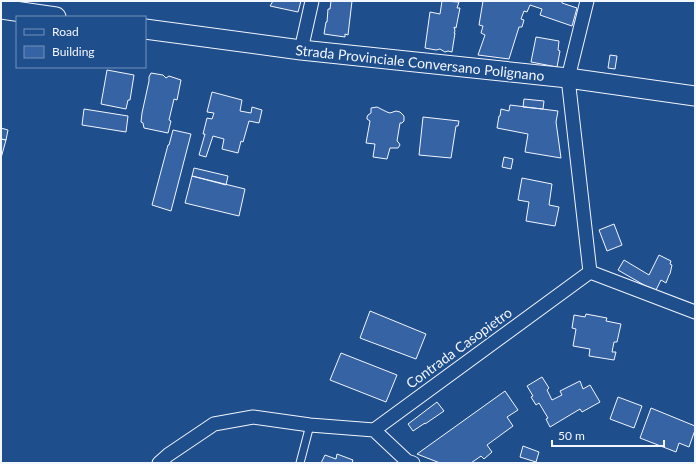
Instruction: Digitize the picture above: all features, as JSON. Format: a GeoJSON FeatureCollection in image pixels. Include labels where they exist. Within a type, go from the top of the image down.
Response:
{"type":"FeatureCollection","features":[{"type":"Feature","properties":{"kind":"main road"},"geometry":{"type":"LineString","coordinates":[[1,10],[48,16]]}},
{"type":"Feature","properties":{"kind":"main road","name":"Strada Provinciale Conversano Polignano"},"geometry":{"type":"LineString","coordinates":[[146,29],[301,50],[568,78],[695,96]]}},
{"type":"Feature","properties":{"kind":"street"},"geometry":{"type":"LineString","coordinates":[[301,50],[312,1]]}},
{"type":"Feature","properties":{"kind":"street"},"geometry":{"type":"LineString","coordinates":[[587,1],[568,78],[590,272],[695,312]]}},
{"type":"Feature","properties":{"kind":"street","name":"Contrada Casopietro"},"geometry":{"type":"LineString","coordinates":[[374,430],[590,272]]}},
{"type":"Feature","properties":{"kind":"street"},"geometry":{"type":"LineString","coordinates":[[160,463],[168,455],[214,424],[253,417],[310,425],[374,430],[407,460],[413,463]]}},
{"type":"Feature","properties":{"kind":"lane"},"geometry":{"type":"LineString","coordinates":[[300,463],[310,425]]}},
{"type":"Feature","properties":{"kind":"building"},"geometry":{"type":"Polygon","coordinates":[[[273,1],[301,1],[298,12],[270,6],[273,1]]]}},
{"type":"Feature","properties":{"kind":"building"},"geometry":{"type":"Polygon","coordinates":[[[331,1],[352,1],[348,35],[345,34],[345,37],[324,34],[328,9],[330,9],[331,1]]]}},
{"type":"Feature","properties":{"kind":"building"},"geometry":{"type":"Polygon","coordinates":[[[442,1],[459,2],[457,8],[460,8],[456,28],[454,27],[455,33],[452,52],[445,52],[440,49],[436,50],[425,48],[430,12],[440,14],[442,1]]]}},
{"type":"Feature","properties":{"kind":"building"},"geometry":{"type":"Polygon","coordinates":[[[483,1],[562,1],[562,3],[577,8],[572,26],[540,15],[542,9],[530,5],[527,12],[524,11],[521,19],[524,20],[522,27],[519,27],[509,59],[478,55],[485,35],[481,33],[483,26],[479,25],[483,1]]]}},
{"type":"Feature","properties":{"kind":"building"},"geometry":{"type":"Polygon","coordinates":[[[536,37],[559,41],[558,50],[560,51],[557,67],[531,62],[536,37]]]}},
{"type":"Feature","properties":{"kind":"building"},"geometry":{"type":"Polygon","coordinates":[[[610,55],[617,56],[615,69],[608,68],[610,55]]]}},
{"type":"Feature","properties":{"kind":"building"},"geometry":{"type":"Polygon","coordinates":[[[107,70],[134,75],[130,100],[128,100],[126,109],[101,104],[107,70]]]}},
{"type":"Feature","properties":{"kind":"building"},"geometry":{"type":"Polygon","coordinates":[[[151,73],[163,75],[166,78],[169,76],[181,80],[177,100],[174,99],[169,120],[171,121],[168,133],[144,128],[143,123],[141,122],[151,73]]]}},
{"type":"Feature","properties":{"kind":"building"},"geometry":{"type":"Polygon","coordinates":[[[212,92],[242,100],[240,111],[251,113],[252,107],[262,110],[259,123],[249,121],[238,153],[222,149],[224,139],[213,136],[206,157],[199,155],[205,134],[203,134],[207,118],[212,119],[214,113],[207,112],[212,92]]]}},
{"type":"Feature","properties":{"kind":"building"},"geometry":{"type":"Polygon","coordinates":[[[524,99],[544,101],[543,109],[523,107],[524,99]]]}},
{"type":"Feature","properties":{"kind":"building"},"geometry":{"type":"Polygon","coordinates":[[[510,105],[558,111],[556,122],[561,158],[525,152],[528,134],[497,128],[501,109],[509,111],[510,105]]]}},
{"type":"Feature","properties":{"kind":"building"},"geometry":{"type":"Polygon","coordinates":[[[377,107],[390,113],[396,111],[400,112],[404,116],[404,121],[400,123],[397,141],[400,145],[398,148],[390,148],[387,159],[373,157],[375,144],[366,143],[370,121],[367,117],[371,113],[371,108],[377,107]]]}},
{"type":"Feature","properties":{"kind":"building"},"geometry":{"type":"Polygon","coordinates":[[[84,109],[128,116],[126,132],[82,125],[84,109]]]}},
{"type":"Feature","properties":{"kind":"building"},"geometry":{"type":"Polygon","coordinates":[[[423,117],[459,121],[458,126],[456,126],[451,158],[419,155],[423,117]]]}},
{"type":"Feature","properties":{"kind":"building"},"geometry":{"type":"Polygon","coordinates":[[[1,128],[8,130],[6,140],[1,139],[1,128]]]}},
{"type":"Feature","properties":{"kind":"building"},"geometry":{"type":"Polygon","coordinates":[[[173,130],[191,134],[171,211],[152,205],[173,130]]]}},
{"type":"Feature","properties":{"kind":"building"},"geometry":{"type":"Polygon","coordinates":[[[1,139],[6,140],[1,158],[1,139]]]}},
{"type":"Feature","properties":{"kind":"building"},"geometry":{"type":"Polygon","coordinates":[[[504,157],[513,159],[511,169],[502,167],[504,157]]]}},
{"type":"Feature","properties":{"kind":"building"},"geometry":{"type":"Polygon","coordinates":[[[194,168],[228,176],[226,185],[192,176],[194,168]]]}},
{"type":"Feature","properties":{"kind":"building"},"geometry":{"type":"Polygon","coordinates":[[[192,176],[245,189],[239,216],[185,203],[192,176]]]}},
{"type":"Feature","properties":{"kind":"building"},"geometry":{"type":"Polygon","coordinates":[[[522,178],[552,184],[549,205],[559,207],[555,226],[526,221],[529,202],[518,200],[522,178]]]}},
{"type":"Feature","properties":{"kind":"building"},"geometry":{"type":"Polygon","coordinates":[[[614,224],[622,245],[607,251],[599,230],[614,224]]]}},
{"type":"Feature","properties":{"kind":"building"},"geometry":{"type":"Polygon","coordinates":[[[659,255],[671,261],[670,264],[672,265],[666,283],[661,280],[656,290],[618,270],[624,260],[649,275],[659,255]]]}},
{"type":"Feature","properties":{"kind":"building"},"geometry":{"type":"Polygon","coordinates":[[[370,311],[426,334],[416,359],[360,338],[370,311]]]}},
{"type":"Feature","properties":{"kind":"building"},"geometry":{"type":"Polygon","coordinates":[[[586,314],[607,318],[606,321],[621,324],[617,342],[614,342],[612,352],[616,352],[614,360],[589,356],[590,349],[573,346],[576,329],[572,328],[574,315],[585,317],[586,314]]]}},
{"type":"Feature","properties":{"kind":"building"},"geometry":{"type":"Polygon","coordinates":[[[341,353],[397,375],[386,402],[330,380],[341,353]]]}},
{"type":"Feature","properties":{"kind":"building"},"geometry":{"type":"Polygon","coordinates":[[[542,377],[549,388],[547,390],[552,400],[562,395],[560,391],[580,381],[583,389],[590,385],[600,402],[582,412],[580,409],[550,427],[546,419],[548,418],[539,403],[536,405],[527,386],[542,377]]]}},
{"type":"Feature","properties":{"kind":"building"},"geometry":{"type":"Polygon","coordinates":[[[505,391],[518,410],[507,417],[513,426],[487,445],[492,452],[484,459],[481,456],[471,463],[440,463],[417,454],[505,391]]]}},
{"type":"Feature","properties":{"kind":"building"},"geometry":{"type":"Polygon","coordinates":[[[618,397],[642,406],[634,428],[610,419],[618,397]]]}},
{"type":"Feature","properties":{"kind":"building"},"geometry":{"type":"Polygon","coordinates":[[[437,402],[444,411],[413,431],[408,424],[437,402]]]}},
{"type":"Feature","properties":{"kind":"building"},"geometry":{"type":"Polygon","coordinates":[[[651,408],[695,426],[689,447],[679,443],[676,452],[640,438],[651,408]]]}},
{"type":"Feature","properties":{"kind":"building"},"geometry":{"type":"Polygon","coordinates":[[[523,446],[539,452],[536,462],[520,457],[523,446]]]}},
{"type":"Feature","properties":{"kind":"building"},"geometry":{"type":"Polygon","coordinates":[[[337,454],[353,460],[352,463],[321,463],[325,455],[336,459],[337,454]]]}}]}
